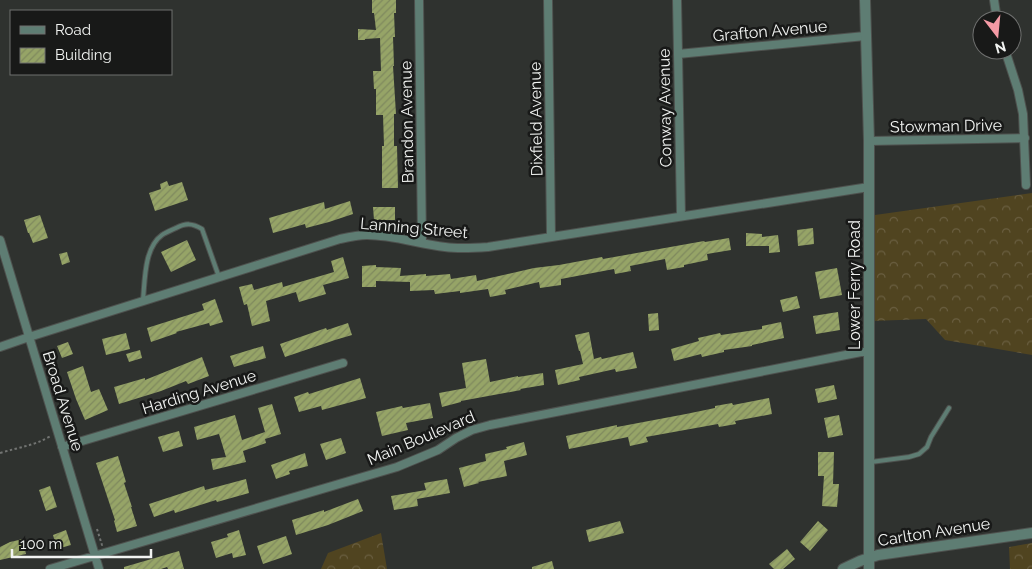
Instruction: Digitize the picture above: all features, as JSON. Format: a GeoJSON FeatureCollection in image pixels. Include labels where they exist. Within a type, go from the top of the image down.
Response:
{"type":"FeatureCollection","features":[{"type":"Feature","properties":{"kind":"street","name":"Brandon Avenue"},"geometry":{"type":"LineString","coordinates":[[419,0],[422,243]]}},
{"type":"Feature","properties":{"kind":"street","name":"Dixfield Avenue"},"geometry":{"type":"LineString","coordinates":[[548,0],[551,237]]}},
{"type":"Feature","properties":{"kind":"street","name":"Conway Avenue"},"geometry":{"type":"LineString","coordinates":[[677,0],[681,216]]}},
{"type":"Feature","properties":{"kind":"street","name":"Lower Ferry Road"},"geometry":{"type":"LineString","coordinates":[[865,0],[869,141],[869,569]]}},
{"type":"Feature","properties":{"kind":"street","name":"Grafton Avenue"},"geometry":{"type":"LineString","coordinates":[[678,54],[865,36]]}},
{"type":"Feature","properties":{"kind":"street"},"geometry":{"type":"LineString","coordinates":[[1008,60],[1018,90],[1023,114],[1026,185]]}},
{"type":"Feature","properties":{"kind":"street","name":"Stowman Drive"},"geometry":{"type":"LineString","coordinates":[[869,141],[1024,138]]}},
{"type":"Feature","properties":{"kind":"street","name":"Lanning Street"},"geometry":{"type":"LineString","coordinates":[[0,347],[353,236],[380,236],[446,247],[488,247],[869,187]]}},
{"type":"Feature","properties":{"kind":"street","name":"Broad Avenue"},"geometry":{"type":"LineString","coordinates":[[0,240],[99,569]]}},
{"type":"Feature","properties":{"kind":"street","name":"Main Boulevard"},"geometry":{"type":"LineString","coordinates":[[50,569],[397,467],[438,450],[472,430],[490,425],[861,352],[869,352]]}},
{"type":"Feature","properties":{"kind":"street","name":"Harding Avenue"},"geometry":{"type":"LineString","coordinates":[[62,447],[343,362]]}},
{"type":"Feature","properties":{"kind":"street","name":"Carlton Avenue"},"geometry":{"type":"LineString","coordinates":[[844,569],[852,564],[878,556],[1032,533]]}},
{"type":"Feature","properties":{"kind":"lane"},"geometry":{"type":"LineString","coordinates":[[143,301],[148,254],[153,244],[161,236],[183,225],[195,225],[202,229],[219,277]]}},
{"type":"Feature","properties":{"kind":"lane"},"geometry":{"type":"LineString","coordinates":[[869,462],[919,454],[927,447],[950,408]]}},
{"type":"Feature","properties":{"kind":"path"},"geometry":{"type":"LineString","coordinates":[[0,453],[40,442],[58,432]]}},
{"type":"Feature","properties":{"kind":"path"},"geometry":{"type":"LineString","coordinates":[[96,526],[102,545],[108,544]]}},
{"type":"Feature","properties":{"kind":"green space"},"geometry":{"type":"Polygon","coordinates":[[[1032,193],[1032,355],[945,340],[926,319],[872,321],[875,215],[1032,193]]]}},
{"type":"Feature","properties":{"kind":"green space"},"geometry":{"type":"Polygon","coordinates":[[[381,533],[387,569],[321,569],[328,553],[381,533]]]}},
{"type":"Feature","properties":{"kind":"green space"},"geometry":{"type":"Polygon","coordinates":[[[1032,543],[1032,569],[1010,569],[1009,547],[1032,543]]]}},
{"type":"Feature","properties":{"kind":"building"},"geometry":{"type":"Polygon","coordinates":[[[372,0],[396,0],[393,66],[396,114],[394,114],[394,146],[397,146],[398,188],[382,188],[383,115],[376,115],[376,89],[374,89],[373,71],[381,71],[380,38],[358,40],[358,29],[376,30],[374,13],[372,13],[372,0]]]}},
{"type":"Feature","properties":{"kind":"building"},"geometry":{"type":"Polygon","coordinates":[[[167,181],[169,186],[182,182],[188,200],[155,211],[149,193],[161,189],[160,184],[167,181]]]}},
{"type":"Feature","properties":{"kind":"building"},"geometry":{"type":"Polygon","coordinates":[[[350,201],[353,214],[306,228],[305,224],[273,233],[269,218],[324,202],[325,209],[350,201]]]}},
{"type":"Feature","properties":{"kind":"building"},"geometry":{"type":"Polygon","coordinates":[[[373,207],[395,207],[395,220],[374,220],[373,207]]]}},
{"type":"Feature","properties":{"kind":"building"},"geometry":{"type":"Polygon","coordinates":[[[40,215],[48,238],[33,243],[24,220],[40,215]]]}},
{"type":"Feature","properties":{"kind":"building"},"geometry":{"type":"Polygon","coordinates":[[[813,228],[814,244],[798,246],[797,230],[813,228]]]}},
{"type":"Feature","properties":{"kind":"building"},"geometry":{"type":"Polygon","coordinates":[[[746,233],[762,234],[762,237],[778,235],[780,252],[769,253],[769,246],[746,246],[746,233]]]}},
{"type":"Feature","properties":{"kind":"building"},"geometry":{"type":"Polygon","coordinates":[[[729,238],[731,250],[707,254],[708,260],[684,265],[684,267],[667,270],[665,259],[630,266],[631,271],[615,274],[614,269],[561,279],[561,285],[540,288],[539,282],[505,290],[506,294],[490,297],[488,289],[435,294],[434,290],[410,291],[410,282],[376,281],[376,287],[362,287],[362,266],[376,265],[376,267],[401,268],[400,276],[450,274],[451,279],[476,275],[477,281],[534,268],[602,257],[603,259],[729,238]]]}},
{"type":"Feature","properties":{"kind":"building"},"geometry":{"type":"Polygon","coordinates":[[[187,240],[196,260],[171,272],[161,252],[187,240]]]}},
{"type":"Feature","properties":{"kind":"building"},"geometry":{"type":"Polygon","coordinates":[[[67,252],[70,262],[62,265],[59,254],[67,252]]]}},
{"type":"Feature","properties":{"kind":"building"},"geometry":{"type":"Polygon","coordinates":[[[343,257],[349,278],[323,285],[326,294],[299,302],[296,292],[266,301],[270,321],[252,326],[247,304],[244,305],[239,287],[252,284],[254,290],[282,282],[283,287],[334,272],[331,261],[343,257]]]}},
{"type":"Feature","properties":{"kind":"building"},"geometry":{"type":"Polygon","coordinates":[[[837,268],[842,295],[820,299],[815,272],[837,268]]]}},
{"type":"Feature","properties":{"kind":"building"},"geometry":{"type":"Polygon","coordinates":[[[797,296],[800,308],[783,312],[780,300],[797,296]]]}},
{"type":"Feature","properties":{"kind":"building"},"geometry":{"type":"Polygon","coordinates":[[[215,299],[223,322],[210,326],[209,323],[176,332],[151,342],[147,328],[204,310],[202,304],[215,299]]]}},
{"type":"Feature","properties":{"kind":"building"},"geometry":{"type":"Polygon","coordinates":[[[838,312],[840,330],[816,334],[813,316],[838,312]]]}},
{"type":"Feature","properties":{"kind":"building"},"geometry":{"type":"Polygon","coordinates":[[[658,313],[659,330],[649,331],[648,314],[658,313]]]}},
{"type":"Feature","properties":{"kind":"building"},"geometry":{"type":"Polygon","coordinates":[[[781,322],[784,338],[752,346],[724,350],[724,352],[702,357],[701,354],[674,361],[671,349],[699,341],[698,338],[720,333],[721,335],[762,329],[762,326],[781,322]]]}},
{"type":"Feature","properties":{"kind":"building"},"geometry":{"type":"Polygon","coordinates":[[[348,323],[352,335],[285,357],[280,344],[326,328],[327,330],[348,323]]]}},
{"type":"Feature","properties":{"kind":"building"},"geometry":{"type":"Polygon","coordinates":[[[589,332],[594,359],[633,352],[637,368],[616,372],[615,369],[579,377],[580,380],[558,385],[555,370],[583,364],[575,335],[589,332]]]}},
{"type":"Feature","properties":{"kind":"building"},"geometry":{"type":"Polygon","coordinates":[[[126,333],[130,349],[106,355],[102,339],[126,333]]]}},
{"type":"Feature","properties":{"kind":"building"},"geometry":{"type":"Polygon","coordinates":[[[68,342],[73,354],[62,358],[57,346],[68,342]]]}},
{"type":"Feature","properties":{"kind":"building"},"geometry":{"type":"Polygon","coordinates":[[[263,346],[266,358],[234,367],[230,356],[263,346]]]}},
{"type":"Feature","properties":{"kind":"building"},"geometry":{"type":"Polygon","coordinates":[[[140,350],[142,358],[129,362],[126,354],[140,350]]]}},
{"type":"Feature","properties":{"kind":"building"},"geometry":{"type":"Polygon","coordinates":[[[202,357],[209,376],[188,384],[186,381],[119,404],[114,387],[145,378],[145,380],[202,357]]]}},
{"type":"Feature","properties":{"kind":"building"},"geometry":{"type":"Polygon","coordinates":[[[486,359],[490,382],[543,373],[544,385],[461,401],[442,407],[439,393],[466,388],[462,363],[486,359]]]}},
{"type":"Feature","properties":{"kind":"building"},"geometry":{"type":"Polygon","coordinates":[[[83,366],[91,392],[99,389],[108,410],[85,420],[67,372],[83,366]]]}},
{"type":"Feature","properties":{"kind":"building"},"geometry":{"type":"Polygon","coordinates":[[[360,378],[366,398],[322,410],[321,406],[299,412],[294,397],[360,378]]]}},
{"type":"Feature","properties":{"kind":"building"},"geometry":{"type":"Polygon","coordinates":[[[834,385],[837,399],[818,403],[815,389],[834,385]]]}},
{"type":"Feature","properties":{"kind":"building"},"geometry":{"type":"Polygon","coordinates":[[[769,398],[772,414],[735,421],[736,424],[719,427],[718,424],[646,437],[648,442],[630,446],[628,437],[569,449],[566,436],[617,425],[617,427],[686,414],[715,408],[715,406],[732,403],[733,405],[769,398]]]}},
{"type":"Feature","properties":{"kind":"building"},"geometry":{"type":"Polygon","coordinates":[[[430,403],[433,418],[406,423],[408,430],[382,436],[376,412],[402,406],[403,408],[430,403]]]}},
{"type":"Feature","properties":{"kind":"building"},"geometry":{"type":"Polygon","coordinates":[[[272,404],[281,434],[265,439],[266,443],[243,451],[246,462],[213,470],[211,459],[226,457],[219,434],[197,440],[194,427],[235,415],[242,440],[265,432],[258,408],[272,404]]]}},
{"type":"Feature","properties":{"kind":"building"},"geometry":{"type":"Polygon","coordinates":[[[839,415],[843,435],[828,438],[824,418],[839,415]]]}},
{"type":"Feature","properties":{"kind":"building"},"geometry":{"type":"Polygon","coordinates":[[[179,431],[183,446],[163,452],[158,437],[179,431]]]}},
{"type":"Feature","properties":{"kind":"building"},"geometry":{"type":"Polygon","coordinates":[[[341,438],[346,453],[326,460],[320,444],[341,438]]]}},
{"type":"Feature","properties":{"kind":"building"},"geometry":{"type":"Polygon","coordinates":[[[524,442],[527,455],[504,461],[507,476],[464,487],[459,468],[486,461],[485,454],[507,449],[506,447],[524,442]]]}},
{"type":"Feature","properties":{"kind":"building"},"geometry":{"type":"Polygon","coordinates":[[[818,452],[834,452],[833,484],[839,484],[837,507],[822,506],[824,476],[818,476],[818,452]]]}},
{"type":"Feature","properties":{"kind":"building"},"geometry":{"type":"Polygon","coordinates":[[[305,453],[308,466],[289,471],[290,474],[276,479],[271,465],[305,453]]]}},
{"type":"Feature","properties":{"kind":"building"},"geometry":{"type":"Polygon","coordinates":[[[118,456],[137,526],[117,532],[115,520],[96,463],[118,456]]]}},
{"type":"Feature","properties":{"kind":"building"},"geometry":{"type":"Polygon","coordinates":[[[246,479],[249,493],[217,502],[216,500],[175,513],[174,510],[154,517],[149,504],[204,486],[205,490],[246,479]]]}},
{"type":"Feature","properties":{"kind":"building"},"geometry":{"type":"Polygon","coordinates":[[[447,479],[450,493],[417,499],[418,506],[394,510],[391,496],[426,490],[424,483],[447,479]]]}},
{"type":"Feature","properties":{"kind":"building"},"geometry":{"type":"Polygon","coordinates":[[[50,486],[57,507],[46,511],[39,490],[50,486]]]}},
{"type":"Feature","properties":{"kind":"building"},"geometry":{"type":"Polygon","coordinates":[[[358,499],[363,511],[296,535],[292,520],[324,510],[324,512],[358,499]]]}},
{"type":"Feature","properties":{"kind":"building"},"geometry":{"type":"Polygon","coordinates":[[[620,521],[624,533],[589,542],[586,530],[620,521]]]}},
{"type":"Feature","properties":{"kind":"building"},"geometry":{"type":"Polygon","coordinates":[[[818,521],[828,530],[810,551],[800,542],[818,521]]]}},
{"type":"Feature","properties":{"kind":"building"},"geometry":{"type":"Polygon","coordinates":[[[66,530],[71,545],[57,549],[53,535],[66,530]]]}},
{"type":"Feature","properties":{"kind":"building"},"geometry":{"type":"Polygon","coordinates":[[[239,530],[246,555],[233,558],[232,553],[216,558],[211,542],[228,537],[227,534],[239,530]]]}},
{"type":"Feature","properties":{"kind":"building"},"geometry":{"type":"Polygon","coordinates":[[[286,536],[292,554],[263,564],[257,546],[286,536]]]}},
{"type":"Feature","properties":{"kind":"building"},"geometry":{"type":"Polygon","coordinates":[[[23,539],[26,554],[0,560],[0,547],[23,539]]]}},
{"type":"Feature","properties":{"kind":"building"},"geometry":{"type":"Polygon","coordinates":[[[787,549],[795,559],[783,569],[774,569],[769,564],[787,549]]]}},
{"type":"Feature","properties":{"kind":"building"},"geometry":{"type":"Polygon","coordinates":[[[179,551],[184,569],[168,569],[167,567],[161,569],[124,569],[124,567],[179,551]]]}},
{"type":"Feature","properties":{"kind":"building"},"geometry":{"type":"Polygon","coordinates":[[[552,561],[554,569],[532,569],[532,567],[552,561]]]}}]}
